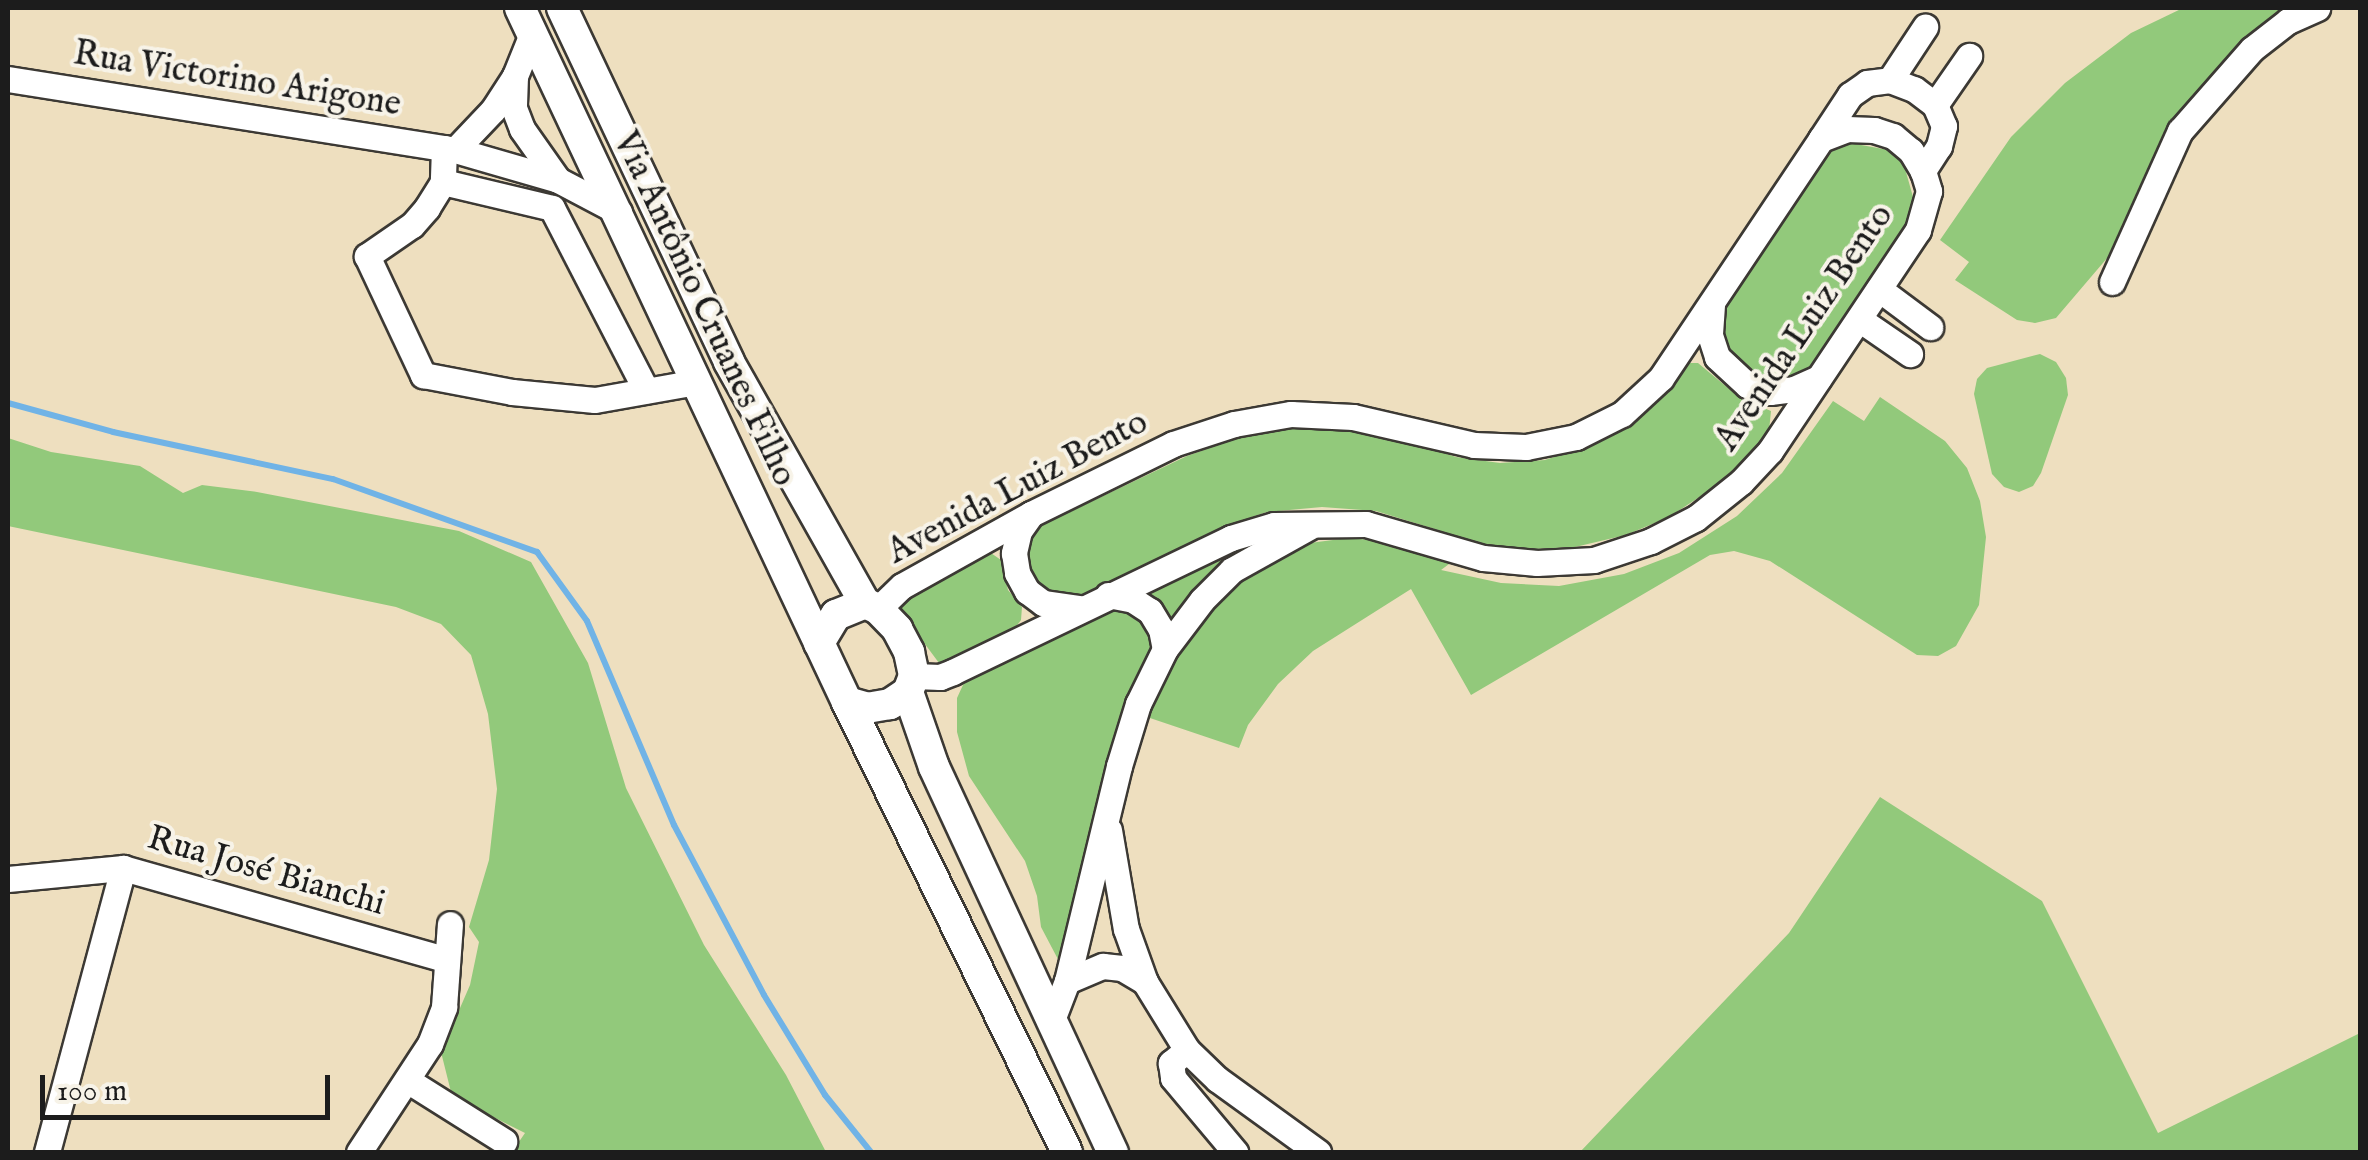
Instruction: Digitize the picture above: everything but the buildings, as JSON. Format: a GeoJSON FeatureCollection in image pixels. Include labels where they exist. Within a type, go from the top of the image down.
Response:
{"type":"FeatureCollection","features":[{"type":"Feature","properties":{"kind":"main road","name":"Via Antônio Cruanes Filho"},"geometry":{"type":"LineString","coordinates":[[562,8],[729,362],[872,606]]}},
{"type":"Feature","properties":{"kind":"main road","name":"Via Antônio Cruanes Filho"},"geometry":{"type":"LineString","coordinates":[[526,21],[819,643]]}},
{"type":"Feature","properties":{"kind":"main road"},"geometry":{"type":"LineString","coordinates":[[1067,1152],[819,643],[836,615],[872,606],[897,629],[934,767],[1113,1152]]}},
{"type":"Feature","properties":{"kind":"main road"},"geometry":{"type":"LineString","coordinates":[[847,702],[868,708],[890,704],[911,684]]}},
{"type":"Feature","properties":{"kind":"street"},"geometry":{"type":"LineString","coordinates":[[2112,282],[2180,131],[2252,49],[2288,21],[2318,8]]}},
{"type":"Feature","properties":{"kind":"street"},"geometry":{"type":"LineString","coordinates":[[526,21],[514,76],[514,108],[522,129],[558,180]]}},
{"type":"Feature","properties":{"kind":"street"},"geometry":{"type":"LineString","coordinates":[[1890,80],[1925,28]]}},
{"type":"Feature","properties":{"kind":"street"},"geometry":{"type":"LineString","coordinates":[[1935,105],[1969,56]]}},
{"type":"Feature","properties":{"kind":"street"},"geometry":{"type":"LineString","coordinates":[[514,76],[493,110],[449,149],[443,182],[412,225],[367,256],[423,375],[452,383],[595,400],[696,382]]}},
{"type":"Feature","properties":{"kind":"street","name":"Rua Victorino Arigone"},"geometry":{"type":"LineString","coordinates":[[8,79],[449,149],[558,180],[619,212]]}},
{"type":"Feature","properties":{"kind":"street"},"geometry":{"type":"LineString","coordinates":[[1821,139],[1850,95],[1867,83],[1890,80],[1914,88],[1935,105],[1944,126],[1939,146],[1923,171]]}},
{"type":"Feature","properties":{"kind":"street","name":"Avenida Luiz Bento"},"geometry":{"type":"LineString","coordinates":[[872,606],[1031,514],[1173,444],[1234,424],[1291,414],[1352,417],[1474,445],[1526,447],[1576,437],[1622,414],[1661,378],[1821,139],[1847,129],[1874,130],[1893,136],[1911,151],[1923,171],[1929,191],[1927,210],[1770,451],[1741,482],[1681,526],[1594,560],[1537,563],[1483,558],[1366,524],[1322,521],[1274,525],[1231,538],[953,672],[911,684]]}},
{"type":"Feature","properties":{"kind":"street"},"geometry":{"type":"LineString","coordinates":[[443,182],[552,208],[646,390]]}},
{"type":"Feature","properties":{"kind":"street"},"geometry":{"type":"LineString","coordinates":[[1879,289],[1930,327]]}},
{"type":"Feature","properties":{"kind":"street"},"geometry":{"type":"LineString","coordinates":[[1712,305],[1710,335],[1717,357],[1748,385],[1770,392],[1794,389],[1819,378]]}},
{"type":"Feature","properties":{"kind":"street"},"geometry":{"type":"LineString","coordinates":[[1859,319],[1910,354]]}},
{"type":"Feature","properties":{"kind":"street"},"geometry":{"type":"LineString","coordinates":[[1031,514],[1019,532],[1014,553],[1017,573],[1028,591],[1043,602],[1080,608]]}},
{"type":"Feature","properties":{"kind":"street"},"geometry":{"type":"LineString","coordinates":[[1052,1020],[1067,982],[1138,704],[1165,649],[1202,600],[1232,570],[1267,547],[1322,521]]}},
{"type":"Feature","properties":{"kind":"street"},"geometry":{"type":"LineString","coordinates":[[1108,596],[1132,600],[1150,611],[1161,629],[1165,649]]}},
{"type":"Feature","properties":{"kind":"street"},"geometry":{"type":"LineString","coordinates":[[1107,815],[1126,929],[1145,982],[1187,1050],[1217,1080],[1318,1152]]}},
{"type":"Feature","properties":{"kind":"street"},"geometry":{"type":"LineString","coordinates":[[48,1152],[122,868]]}},
{"type":"Feature","properties":{"kind":"street","name":"Rua José Bianchi"},"geometry":{"type":"LineString","coordinates":[[8,878],[122,868],[444,959]]}},
{"type":"Feature","properties":{"kind":"street"},"geometry":{"type":"LineString","coordinates":[[359,1152],[430,1044],[444,1007],[444,959],[450,924]]}},
{"type":"Feature","properties":{"kind":"street"},"geometry":{"type":"LineString","coordinates":[[1067,982],[1103,966],[1122,968],[1145,982]]}},
{"type":"Feature","properties":{"kind":"street"},"geometry":{"type":"LineString","coordinates":[[1187,1050],[1169,1070],[1234,1152]]}},
{"type":"Feature","properties":{"kind":"street"},"geometry":{"type":"LineString","coordinates":[[408,1080],[504,1141]]}},
{"type":"Feature","properties":{"kind":"green space"},"geometry":{"type":"Polygon","coordinates":[[[2183,8],[2295,8],[2246,40],[2186,108],[2114,250],[2056,318],[2035,323],[2017,320],[1955,280],[1969,262],[1940,240],[2011,137],[2065,83],[2131,33],[2183,8]]]}},
{"type":"Feature","properties":{"kind":"green space"},"geometry":{"type":"Polygon","coordinates":[[[1850,143],[1889,150],[1904,165],[1915,204],[1908,223],[1814,365],[1796,378],[1773,381],[1755,376],[1737,364],[1725,347],[1721,327],[1725,303],[1814,167],[1830,151],[1850,143]]]}},
{"type":"Feature","properties":{"kind":"green space"},"geometry":{"type":"Polygon","coordinates":[[[2040,354],[2056,362],[2066,378],[2068,395],[2041,473],[2033,486],[2019,492],[2004,487],[1992,474],[1974,394],[1977,379],[1987,368],[2040,354]]]}},
{"type":"Feature","properties":{"kind":"green space"},"geometry":{"type":"Polygon","coordinates":[[[1688,363],[1698,363],[1740,398],[1771,411],[1769,431],[1748,457],[1710,490],[1669,517],[1626,535],[1575,547],[1533,549],[1483,544],[1376,511],[1322,507],[1267,512],[1222,527],[1082,596],[1049,593],[1035,581],[1027,565],[1029,543],[1040,526],[1187,456],[1235,439],[1289,429],[1344,429],[1396,437],[1456,457],[1500,463],[1545,460],[1587,446],[1629,424],[1688,363]]]}},
{"type":"Feature","properties":{"kind":"green space"},"geometry":{"type":"Polygon","coordinates":[[[1880,397],[1945,441],[1967,468],[1980,501],[1986,537],[1979,605],[1956,646],[1938,656],[1917,655],[1770,561],[1734,551],[1710,555],[1471,695],[1411,589],[1313,651],[1278,684],[1248,725],[1239,748],[1144,716],[1183,641],[1209,608],[1240,579],[1274,556],[1310,543],[1348,538],[1383,541],[1453,561],[1441,570],[1501,583],[1559,586],[1624,574],[1679,553],[1737,516],[1782,473],[1833,401],[1864,421],[1880,397]]]}},
{"type":"Feature","properties":{"kind":"green space"},"geometry":{"type":"Polygon","coordinates":[[[8,438],[51,452],[140,466],[183,493],[202,485],[257,492],[459,531],[531,562],[588,663],[626,788],[704,945],[786,1075],[826,1152],[512,1152],[525,1133],[452,1096],[441,1052],[470,985],[479,942],[469,927],[489,860],[497,789],[488,714],[471,655],[441,624],[396,607],[8,526],[8,438]]]}},
{"type":"Feature","properties":{"kind":"green space"},"geometry":{"type":"Polygon","coordinates":[[[1250,543],[1211,577],[1173,624],[1145,593],[1250,543]]]}},
{"type":"Feature","properties":{"kind":"green space"},"geometry":{"type":"Polygon","coordinates":[[[988,551],[1001,560],[1008,590],[1022,607],[1021,620],[1015,628],[939,663],[890,597],[988,551]]]}},
{"type":"Feature","properties":{"kind":"green space"},"geometry":{"type":"Polygon","coordinates":[[[1109,609],[1131,614],[1144,626],[1151,640],[1149,659],[1061,965],[1041,927],[1037,896],[1025,861],[969,776],[957,732],[957,698],[968,674],[1109,609]]]}},
{"type":"Feature","properties":{"kind":"green space"},"geometry":{"type":"Polygon","coordinates":[[[1880,797],[2042,901],[2158,1133],[2360,1033],[2360,1152],[1580,1152],[1789,933],[1880,797]]]}},
{"type":"Feature","properties":{"kind":"waterway"},"geometry":{"type":"LineString","coordinates":[[8,403],[113,432],[333,479],[537,552],[587,621],[674,825],[764,995],[825,1095],[871,1152]]}}]}
